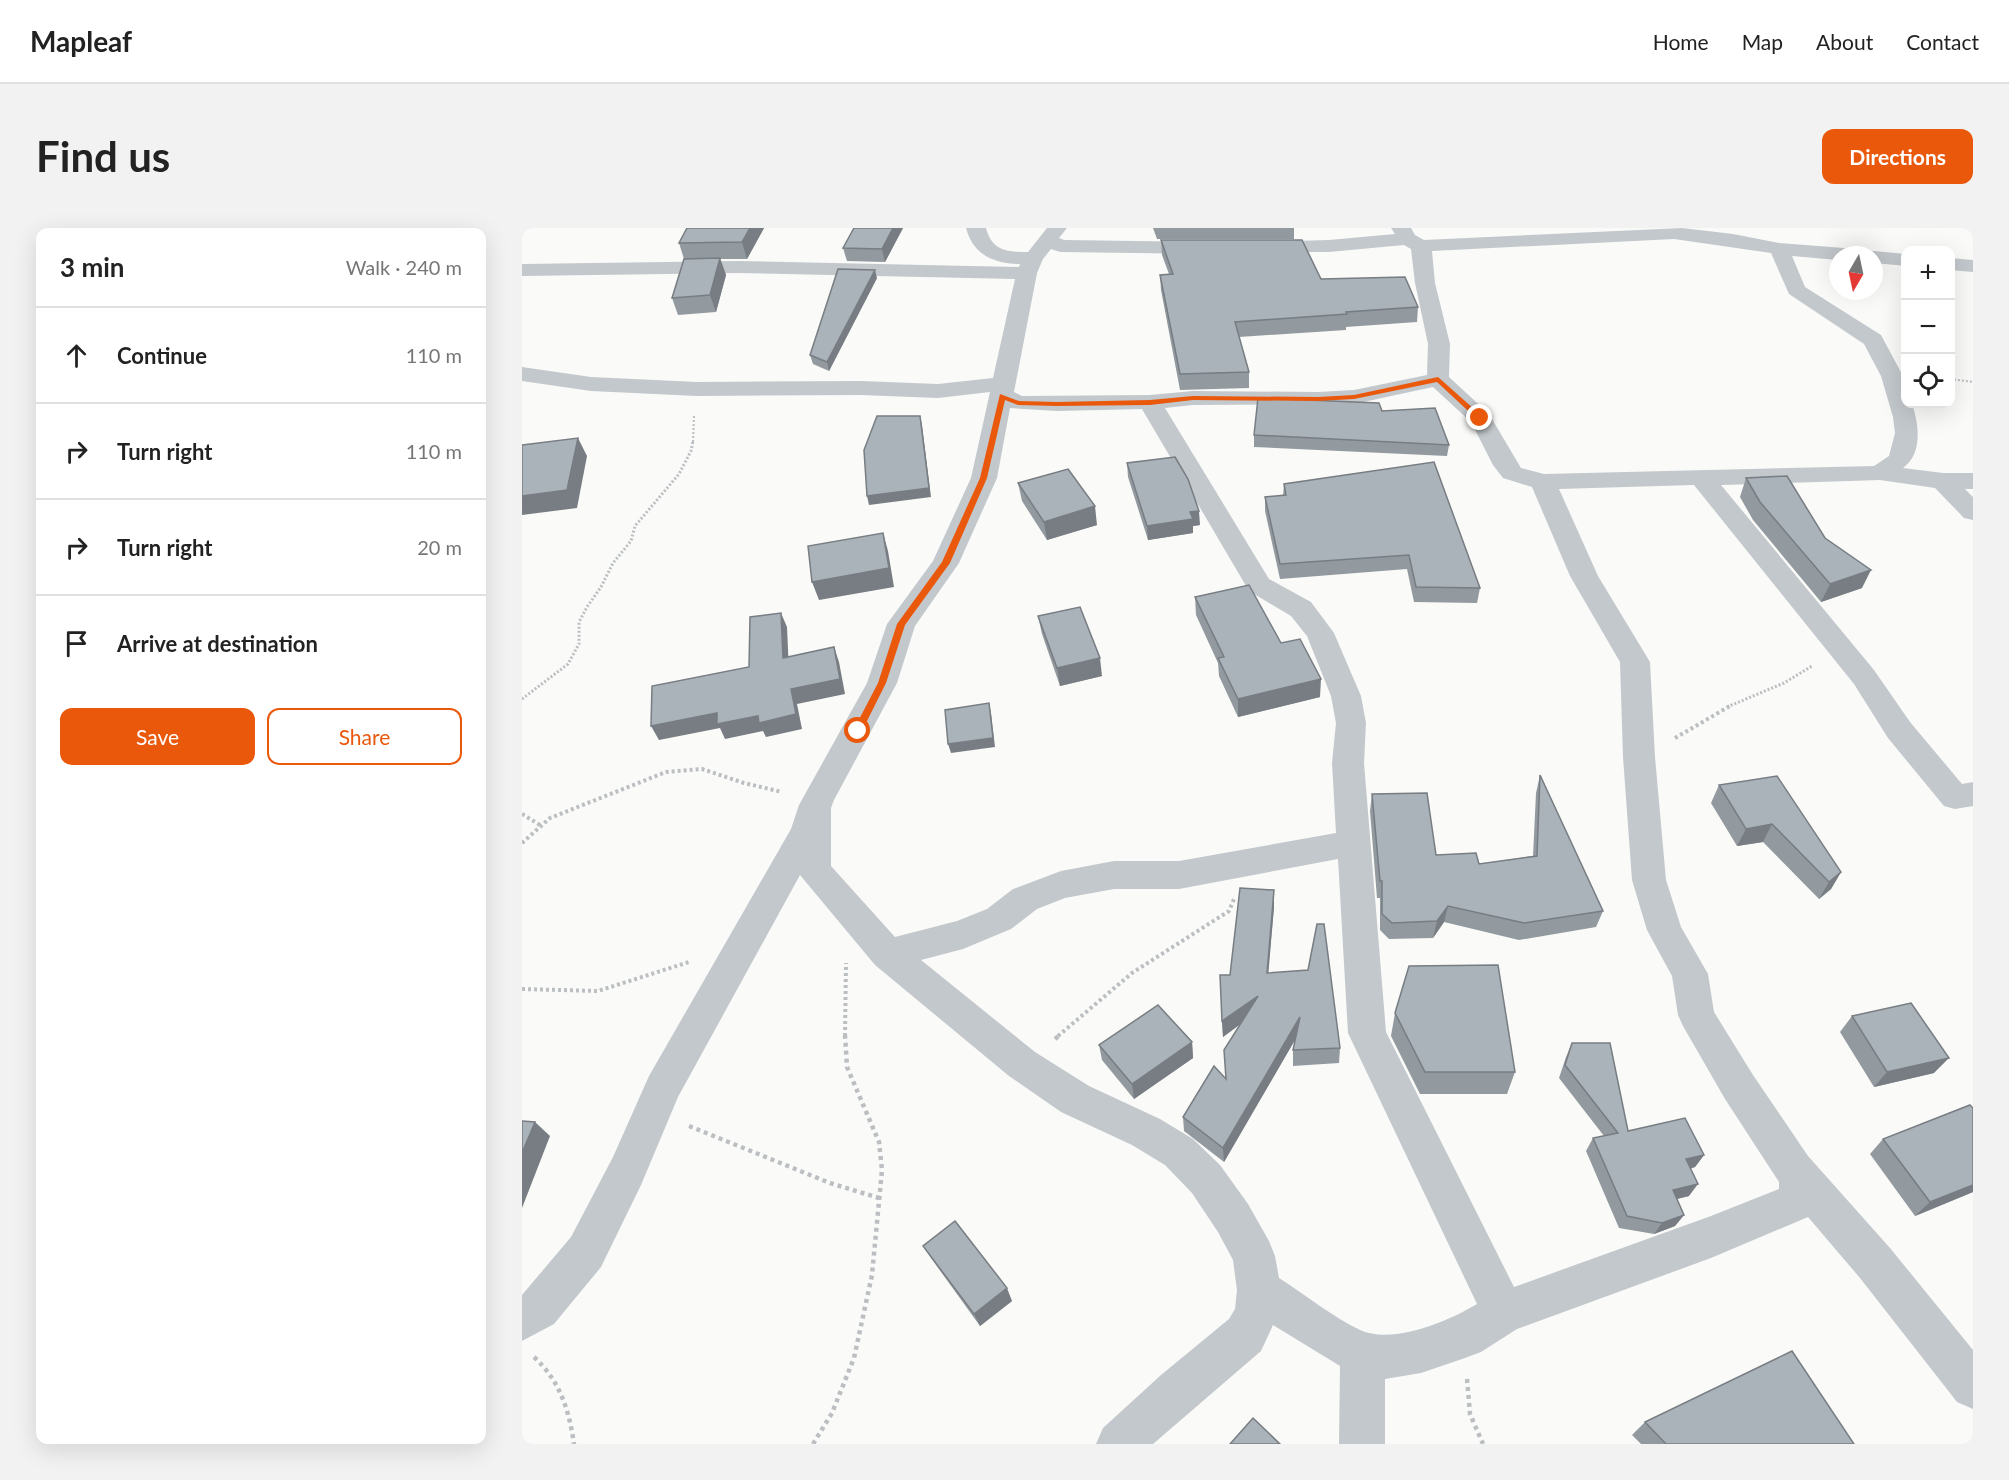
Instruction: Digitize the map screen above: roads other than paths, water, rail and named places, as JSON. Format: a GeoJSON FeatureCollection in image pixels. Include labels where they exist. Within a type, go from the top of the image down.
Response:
{"type":"FeatureCollection","features":[{"type":"Feature","properties":{"kind":"street"},"geometry":{"type":"LineString","coordinates":[[976,228],[976,232],[986,246],[1001,257],[1060,246],[1235,248],[1329,246],[1410,238],[1674,233],[1733,240],[1779,249],[1829,253]]}},
{"type":"Feature","properties":{"kind":"street"},"geometry":{"type":"LineString","coordinates":[[1410,238],[1425,284],[1439,344],[1438,380],[1480,418],[1505,465],[1512,473],[1543,482],[1700,476],[1880,473],[1943,481],[1973,481]]}},
{"type":"Feature","properties":{"kind":"street"},"geometry":{"type":"LineString","coordinates":[[1779,249],[1796,290],[1873,340],[1892,376],[1905,417],[1907,433],[1900,459],[1880,473]]}},
{"type":"Feature","properties":{"kind":"street"},"geometry":{"type":"LineString","coordinates":[[522,270],[738,267],[1041,250]]}},
{"type":"Feature","properties":{"kind":"street"},"geometry":{"type":"LineString","coordinates":[[522,1319],[539,1309],[586,1252],[627,1171],[663,1088],[807,830],[816,803],[882,683],[901,624],[946,563],[984,478],[1003,390],[1041,250]]}},
{"type":"Feature","properties":{"kind":"street"},"geometry":{"type":"LineString","coordinates":[[1883,258],[1901,260]]}},
{"type":"Feature","properties":{"kind":"street"},"geometry":{"type":"LineString","coordinates":[[1955,264],[1973,266]]}},
{"type":"Feature","properties":{"kind":"street"},"geometry":{"type":"LineString","coordinates":[[522,374],[591,384],[698,388],[1003,390],[1018,403],[1150,402],[1193,398],[1354,397],[1438,380]]}},
{"type":"Feature","properties":{"kind":"street"},"geometry":{"type":"LineString","coordinates":[[1150,402],[1259,585],[1301,609],[1311,619],[1332,659],[1346,696],[1351,723],[1348,763],[1352,843],[1367,1033],[1504,1312]]}},
{"type":"Feature","properties":{"kind":"street"},"geometry":{"type":"LineString","coordinates":[[1700,476],[1864,677],[1899,730],[1967,805]]}},
{"type":"Feature","properties":{"kind":"street"},"geometry":{"type":"LineString","coordinates":[[1943,481],[1973,512]]}},
{"type":"Feature","properties":{"kind":"street"},"geometry":{"type":"LineString","coordinates":[[1543,482],[1584,576],[1635,663],[1639,757],[1649,880],[1665,930],[1690,974],[1696,1015],[1739,1087],[1794,1170],[1875,1263],[1973,1386]]}},
{"type":"Feature","properties":{"kind":"street"},"geometry":{"type":"LineString","coordinates":[[816,803],[814,870],[888,954],[1022,1064],[1075,1098],[1146,1132],[1179,1152],[1206,1179],[1233,1218],[1254,1256],[1260,1290],[1256,1314],[1245,1335],[1177,1391],[1119,1444]]}},
{"type":"Feature","properties":{"kind":"street"},"geometry":{"type":"LineString","coordinates":[[888,954],[963,934],[999,919],[1025,899],[1061,885],[1114,875],[1179,875],[1352,843]]}},
{"type":"Feature","properties":{"kind":"street"},"geometry":{"type":"LineString","coordinates":[[1260,1290],[1345,1346],[1362,1353],[1383,1357],[1421,1351],[1465,1336],[1504,1312],[1794,1205],[1799,1201],[1801,1193],[1794,1170]]}},
{"type":"Feature","properties":{"kind":"street"},"geometry":{"type":"LineString","coordinates":[[1362,1353],[1362,1444]]}}]}
